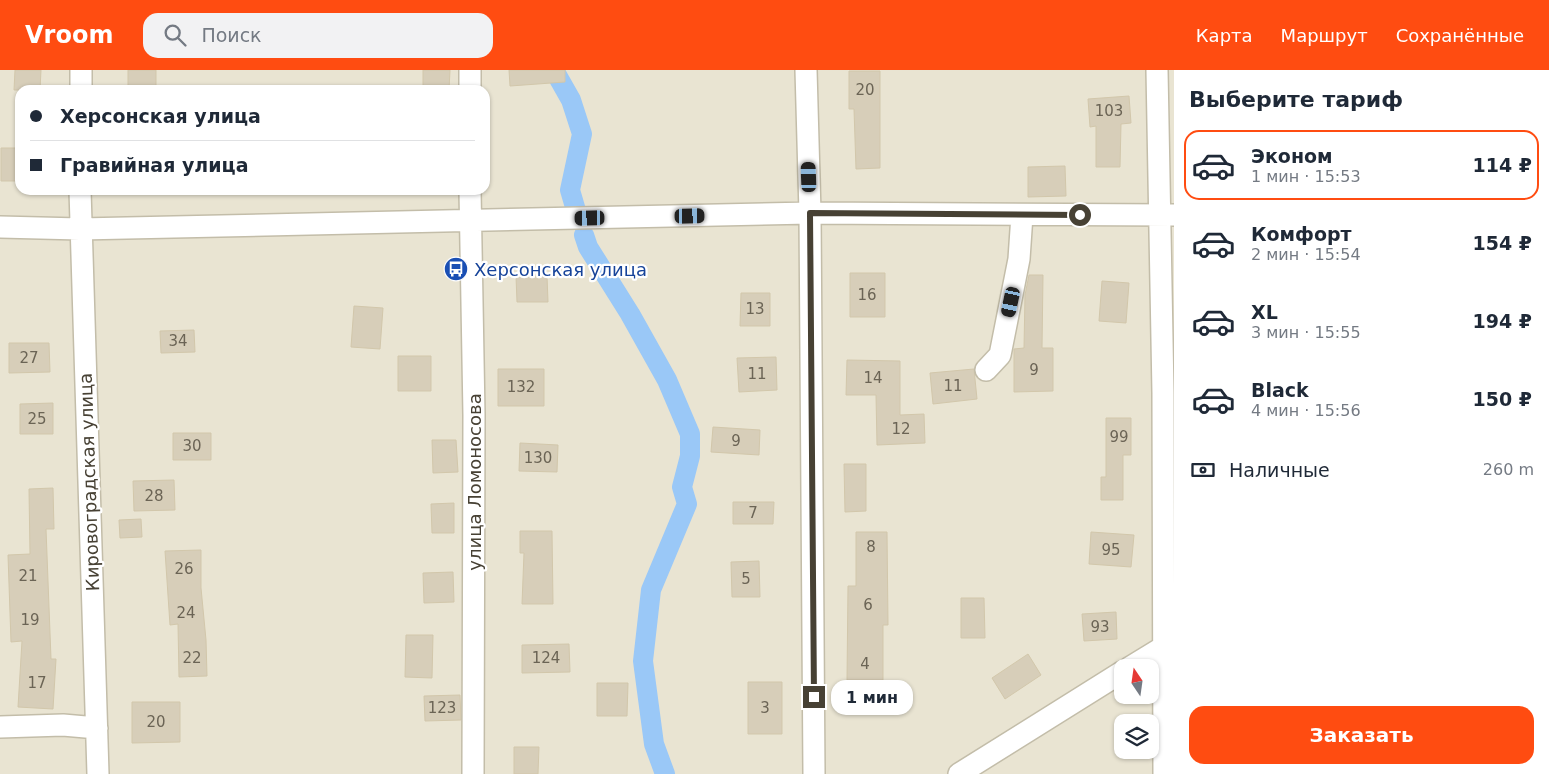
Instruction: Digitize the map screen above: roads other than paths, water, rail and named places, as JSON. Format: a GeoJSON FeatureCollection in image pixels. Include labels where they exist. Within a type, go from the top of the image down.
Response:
{"type":"FeatureCollection","features":[{"type":"Feature","properties":{"kind":"street"},"geometry":{"type":"LineString","coordinates":[[81,70],[81,85]]}},
{"type":"Feature","properties":{"kind":"street"},"geometry":{"type":"LineString","coordinates":[[470,70],[470,85]]}},
{"type":"Feature","properties":{"kind":"street"},"geometry":{"type":"LineString","coordinates":[[806,70],[810,213],[814,774]]}},
{"type":"Feature","properties":{"kind":"street"},"geometry":{"type":"LineString","coordinates":[[1157,70],[1166,215],[1168,394],[1164,774]]}},
{"type":"Feature","properties":{"kind":"street","name":"Кировоградская улица"},"geometry":{"type":"LineString","coordinates":[[80,195],[98,774]]}},
{"type":"Feature","properties":{"kind":"street","name":"улица Ломоносова"},"geometry":{"type":"LineString","coordinates":[[470,195],[474,425],[474,774]]}},
{"type":"Feature","properties":{"kind":"street"},"geometry":{"type":"LineString","coordinates":[[0,228],[80,230],[810,213],[1166,215]]}},
{"type":"Feature","properties":{"kind":"street"},"geometry":{"type":"LineString","coordinates":[[986,370],[1000,355],[1019,259],[1022,215]]}},
{"type":"Feature","properties":{"kind":"street"},"geometry":{"type":"LineString","coordinates":[[1144,659],[1165,646]]}},
{"type":"Feature","properties":{"kind":"street"},"geometry":{"type":"LineString","coordinates":[[959,774],[1114,677]]}},
{"type":"Feature","properties":{"kind":"street"},"geometry":{"type":"LineString","coordinates":[[0,726],[63,725],[97,728]]}},
{"type":"Feature","properties":{"kind":"waterway"},"geometry":{"type":"LineString","coordinates":[[554,70],[571,100],[582,134],[570,190],[577,214]]}},
{"type":"Feature","properties":{"kind":"waterway"},"geometry":{"type":"LineString","coordinates":[[584,235],[588,247],[630,314],[667,380],[690,434],[690,456],[682,487],[687,504],[651,590],[643,661],[654,744],[665,774]]}},
{"type":"Feature","properties":{"kind":"place","name":"Херсонская улица"},"geometry":{"type":"Point","coordinates":[456,269]}}]}
